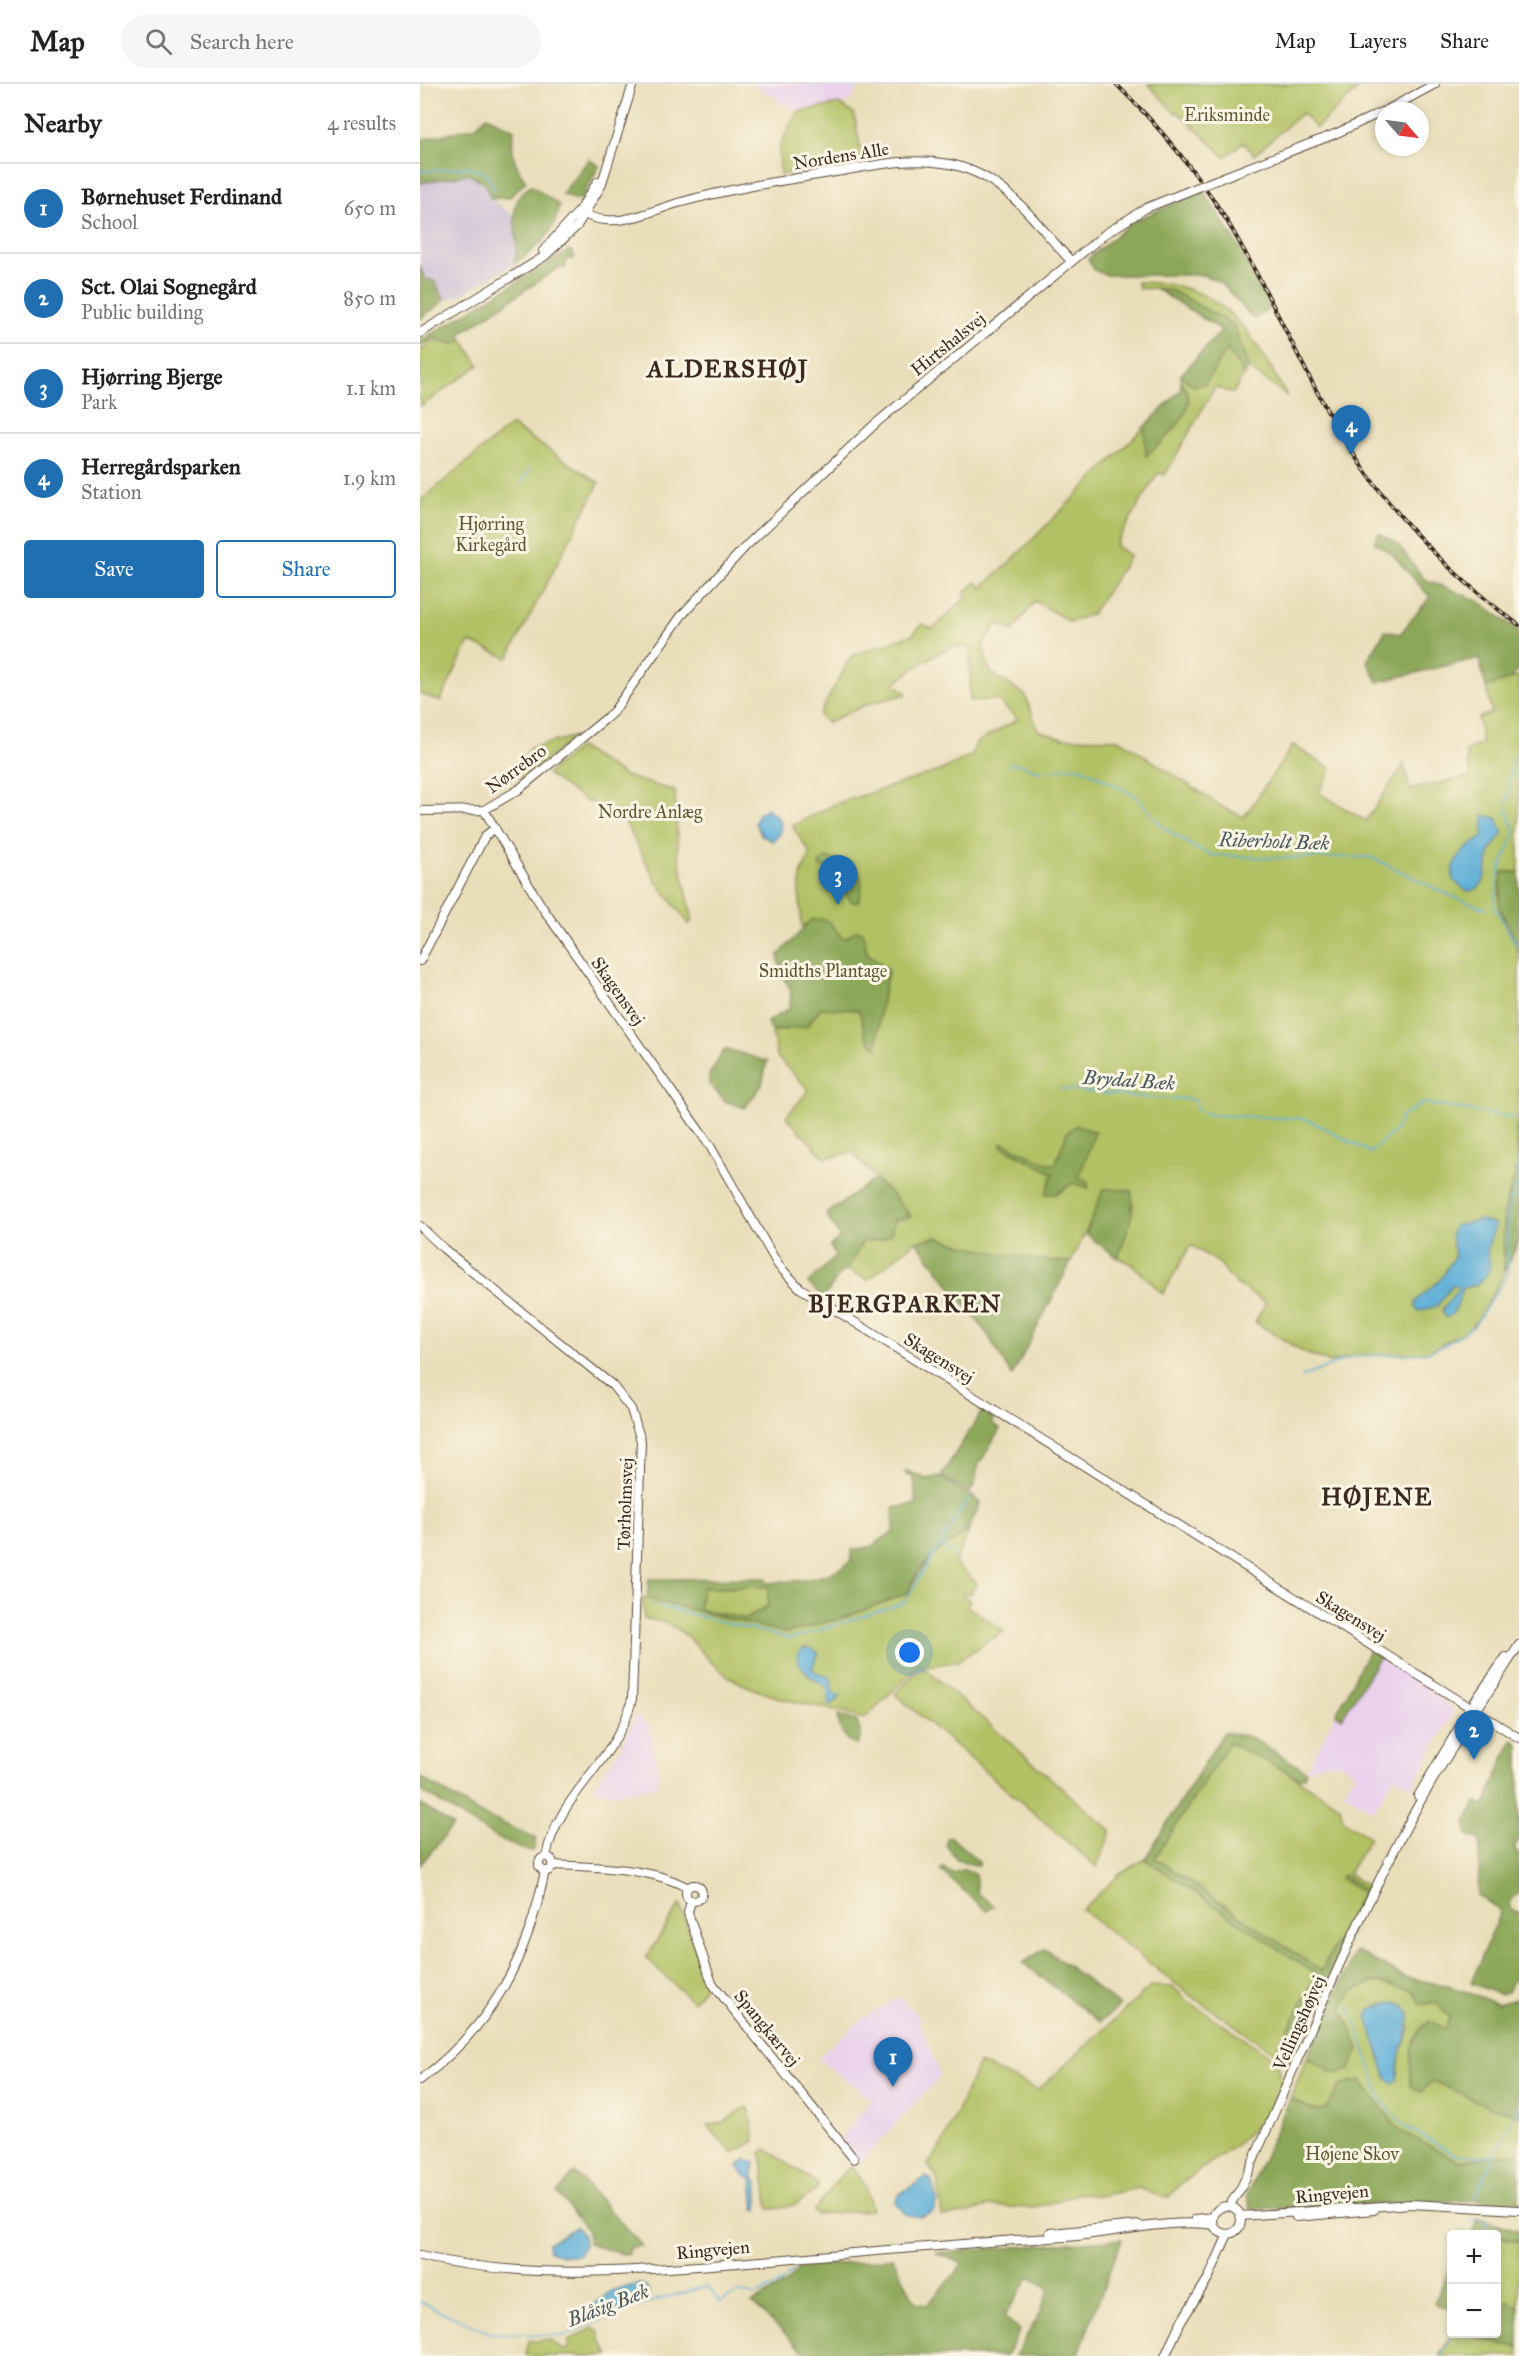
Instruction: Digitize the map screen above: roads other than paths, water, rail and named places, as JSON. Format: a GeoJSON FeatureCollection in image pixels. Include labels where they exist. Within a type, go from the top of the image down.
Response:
{"type":"FeatureCollection","features":[{"type":"Feature","properties":{"kind":"main road"},"geometry":{"type":"LineString","coordinates":[[420,333],[545,256],[583,213],[601,186],[633,84]]}},
{"type":"Feature","properties":{"kind":"street","name":"Hirtshalsvej"},"geometry":{"type":"LineString","coordinates":[[1401,102],[1435,84]]}},
{"type":"Feature","properties":{"kind":"street","name":"Hirtshalsvej"},"geometry":{"type":"LineString","coordinates":[[614,711],[682,615],[746,546],[861,437],[1071,261],[1124,221],[1146,208],[1335,134],[1375,115]]}},
{"type":"Feature","properties":{"kind":"street","name":"Nordens Alle"},"geometry":{"type":"LineString","coordinates":[[583,213],[616,221],[712,194],[765,183],[893,163],[944,163],[960,167],[994,183],[1025,211],[1071,261]]}},
{"type":"Feature","properties":{"kind":"street","name":"Nørrebro"},"geometry":{"type":"LineString","coordinates":[[420,811],[484,810],[518,790],[614,711]]}},
{"type":"Feature","properties":{"kind":"street","name":"Skagensvej"},"geometry":{"type":"LineString","coordinates":[[484,810],[552,922],[710,1146],[778,1265],[800,1288],[1519,1738]]}},
{"type":"Feature","properties":{"kind":"street"},"geometry":{"type":"LineString","coordinates":[[420,962],[486,834],[495,828]]}},
{"type":"Feature","properties":{"kind":"street","name":"Tørholmsvej"},"geometry":{"type":"LineString","coordinates":[[420,1226],[444,1249],[612,1384],[631,1409],[640,1435],[642,1455],[632,1699],[625,1724],[612,1746],[557,1820],[546,1857],[551,1860],[549,1868]]}},
{"type":"Feature","properties":{"kind":"street","name":"Vellingshøjvej"},"geometry":{"type":"LineString","coordinates":[[1237,2213],[1241,2188],[1410,1810],[1519,1639]]}},
{"type":"Feature","properties":{"kind":"street","name":"Vellingshøjvej"},"geometry":{"type":"LineString","coordinates":[[1473,1711],[1519,1645]]}},
{"type":"Feature","properties":{"kind":"street"},"geometry":{"type":"LineString","coordinates":[[420,2080],[466,2040],[505,1987],[531,1928],[549,1868],[587,1865],[671,1879],[688,1888]]}},
{"type":"Feature","properties":{"kind":"street"},"geometry":{"type":"LineString","coordinates":[[694,1885],[701,1890],[699,1899],[691,1900],[687,1895],[688,1888],[694,1885]]}},
{"type":"Feature","properties":{"kind":"street","name":"Spangkærvej"},"geometry":{"type":"LineString","coordinates":[[691,1900],[688,1913],[712,1983],[854,2159]]}},
{"type":"Feature","properties":{"kind":"street","name":"Ringvejen"},"geometry":{"type":"LineString","coordinates":[[1237,2213],[1426,2205],[1519,2210]]}},
{"type":"Feature","properties":{"kind":"street"},"geometry":{"type":"LineString","coordinates":[[1220,2208],[1237,2213],[1237,2230],[1224,2233],[1213,2221],[1220,2208]]}},
{"type":"Feature","properties":{"kind":"street","name":"Ringvejen"},"geometry":{"type":"LineString","coordinates":[[420,2256],[489,2268],[603,2273],[1010,2239],[1083,2236],[1213,2221]]}},
{"type":"Feature","properties":{"kind":"street"},"geometry":{"type":"LineString","coordinates":[[1165,2356],[1180,2322],[1205,2284],[1219,2253],[1224,2233]]}},
{"type":"Feature","properties":{"kind":"water"},"geometry":{"type":"Polygon","coordinates":[[[767,808],[781,821],[780,834],[773,841],[762,836],[755,823],[758,814],[767,808]]]}},
{"type":"Feature","properties":{"kind":"water"},"geometry":{"type":"Polygon","coordinates":[[[1484,815],[1497,818],[1503,834],[1491,850],[1483,882],[1475,890],[1467,891],[1453,880],[1454,866],[1466,849],[1483,837],[1484,815]]]}},
{"type":"Feature","properties":{"kind":"water"},"geometry":{"type":"Polygon","coordinates":[[[1479,1220],[1496,1224],[1487,1248],[1490,1267],[1487,1274],[1476,1285],[1463,1288],[1457,1306],[1449,1316],[1445,1318],[1442,1310],[1459,1288],[1453,1284],[1437,1306],[1419,1311],[1415,1306],[1416,1301],[1441,1279],[1455,1255],[1451,1235],[1454,1226],[1479,1220]]]}},
{"type":"Feature","properties":{"kind":"water"},"geometry":{"type":"Polygon","coordinates":[[[803,1648],[811,1648],[819,1653],[812,1668],[831,1678],[833,1693],[841,1697],[831,1705],[828,1703],[828,1688],[810,1676],[798,1663],[798,1654],[803,1648]]]}},
{"type":"Feature","properties":{"kind":"water"},"geometry":{"type":"Polygon","coordinates":[[[1392,2002],[1401,2004],[1409,2014],[1408,2030],[1399,2058],[1397,2080],[1393,2083],[1387,2079],[1367,2017],[1370,2009],[1392,2002]]]}},
{"type":"Feature","properties":{"kind":"water"},"geometry":{"type":"Polygon","coordinates":[[[746,2159],[755,2162],[753,2175],[758,2185],[758,2210],[755,2210],[752,2178],[746,2177],[737,2166],[746,2159]]]}},
{"type":"Feature","properties":{"kind":"water"},"geometry":{"type":"Polygon","coordinates":[[[926,2177],[931,2179],[937,2201],[933,2212],[920,2217],[905,2215],[895,2202],[898,2195],[926,2177]]]}},
{"type":"Feature","properties":{"kind":"water"},"geometry":{"type":"Polygon","coordinates":[[[576,2227],[583,2234],[584,2246],[579,2255],[562,2255],[549,2251],[548,2243],[576,2227]]]}},
{"type":"Feature","properties":{"kind":"water"},"geometry":{"type":"Polygon","coordinates":[[[639,2284],[646,2286],[649,2292],[644,2300],[580,2324],[577,2322],[577,2318],[611,2291],[639,2284]]]}},
{"type":"Feature","properties":{"kind":"waterway"},"geometry":{"type":"LineString","coordinates":[[420,172],[467,167],[486,173],[495,190]]}},
{"type":"Feature","properties":{"kind":"waterway"},"geometry":{"type":"LineString","coordinates":[[522,483],[530,469]]}},
{"type":"Feature","properties":{"kind":"waterway"},"geometry":{"type":"LineString","coordinates":[[1507,804],[1513,761],[1519,756]]}},
{"type":"Feature","properties":{"kind":"waterway","name":"Riberholt Bæk"},"geometry":{"type":"LineString","coordinates":[[1008,765],[1018,764],[1041,771],[1082,768],[1136,796],[1163,827],[1195,848],[1213,855],[1265,858],[1371,857],[1451,896],[1486,909]]}},
{"type":"Feature","properties":{"kind":"waterway"},"geometry":{"type":"LineString","coordinates":[[1507,809],[1515,832],[1499,873],[1494,906],[1519,948]]}},
{"type":"Feature","properties":{"kind":"waterway","name":"Brydal Bæk"},"geometry":{"type":"LineString","coordinates":[[1060,1089],[1149,1098],[1191,1099],[1196,1102],[1196,1109],[1210,1115],[1307,1119],[1371,1153],[1397,1128],[1400,1118],[1423,1103],[1516,1118]]}},
{"type":"Feature","properties":{"kind":"waterway"},"geometry":{"type":"LineString","coordinates":[[1440,1348],[1474,1326],[1508,1274],[1507,1211],[1517,1184],[1519,1161]]}},
{"type":"Feature","properties":{"kind":"waterway"},"geometry":{"type":"LineString","coordinates":[[1302,1377],[1355,1356],[1426,1353],[1438,1348]]}},
{"type":"Feature","properties":{"kind":"waterway"},"geometry":{"type":"LineString","coordinates":[[651,1604],[791,1639],[904,1603],[970,1496]]}},
{"type":"Feature","properties":{"kind":"waterway"},"geometry":{"type":"LineString","coordinates":[[941,1545],[955,1556]]}},
{"type":"Feature","properties":{"kind":"waterway"},"geometry":{"type":"LineString","coordinates":[[1349,2008],[1381,2099],[1403,2125],[1458,2156],[1494,2156]]}},
{"type":"Feature","properties":{"kind":"waterway"},"geometry":{"type":"LineString","coordinates":[[1474,2199],[1519,2105]]}},
{"type":"Feature","properties":{"kind":"waterway"},"geometry":{"type":"LineString","coordinates":[[1471,2219],[1488,2221],[1484,2230]]}},
{"type":"Feature","properties":{"kind":"waterway","name":"Blåsig Bæk"},"geometry":{"type":"LineString","coordinates":[[420,2302],[490,2333],[563,2336],[630,2308],[707,2286],[720,2302],[737,2293],[756,2295],[780,2284],[793,2270]]}},
{"type":"Feature","properties":{"kind":"waterway"},"geometry":{"type":"LineString","coordinates":[[1441,2356],[1451,2338]]}},
{"type":"Feature","properties":{"kind":"railway"},"geometry":{"type":"LineString","coordinates":[[1116,84],[1176,149],[1215,202],[1259,278],[1333,421],[1367,474],[1406,522],[1448,566],[1519,625]]}},
{"type":"Feature","properties":{"kind":"place","name":"Herregårdsparken"},"geometry":{"type":"Point","coordinates":[1351,455]}},
{"type":"Feature","properties":{"kind":"place","name":"Hjørring Bjerge"},"geometry":{"type":"Point","coordinates":[838,905]}},
{"type":"Feature","properties":{"kind":"place","name":"Sct. Olai Sognegård"},"geometry":{"type":"Point","coordinates":[1474,1760]}},
{"type":"Feature","properties":{"kind":"place","name":"Børnehuset Ferdinand"},"geometry":{"type":"Point","coordinates":[893,2087]}},
{"type":"Feature","properties":{"kind":"district","name":"ALDERSHØJ"},"geometry":{"type":"Point","coordinates":[728,369]}},
{"type":"Feature","properties":{"kind":"district","name":"BJERGPARKEN"},"geometry":{"type":"Point","coordinates":[905,1304]}},
{"type":"Feature","properties":{"kind":"district","name":"HØJENE"},"geometry":{"type":"Point","coordinates":[1377,1497]}},
{"type":"Feature","properties":{"kind":"park label","name":"Eriksminde"},"geometry":{"type":"Point","coordinates":[1227,115]}},
{"type":"Feature","properties":{"kind":"park label","name":"Hjørring Kirkegård"},"geometry":{"type":"Point","coordinates":[491,534]}},
{"type":"Feature","properties":{"kind":"park label","name":"Nordre Anlæg"},"geometry":{"type":"Point","coordinates":[650,812]}},
{"type":"Feature","properties":{"kind":"park label","name":"Smidths Plantage"},"geometry":{"type":"Point","coordinates":[823,971]}},
{"type":"Feature","properties":{"kind":"park label","name":"Højene Skov"},"geometry":{"type":"Point","coordinates":[1352,2154]}}]}
